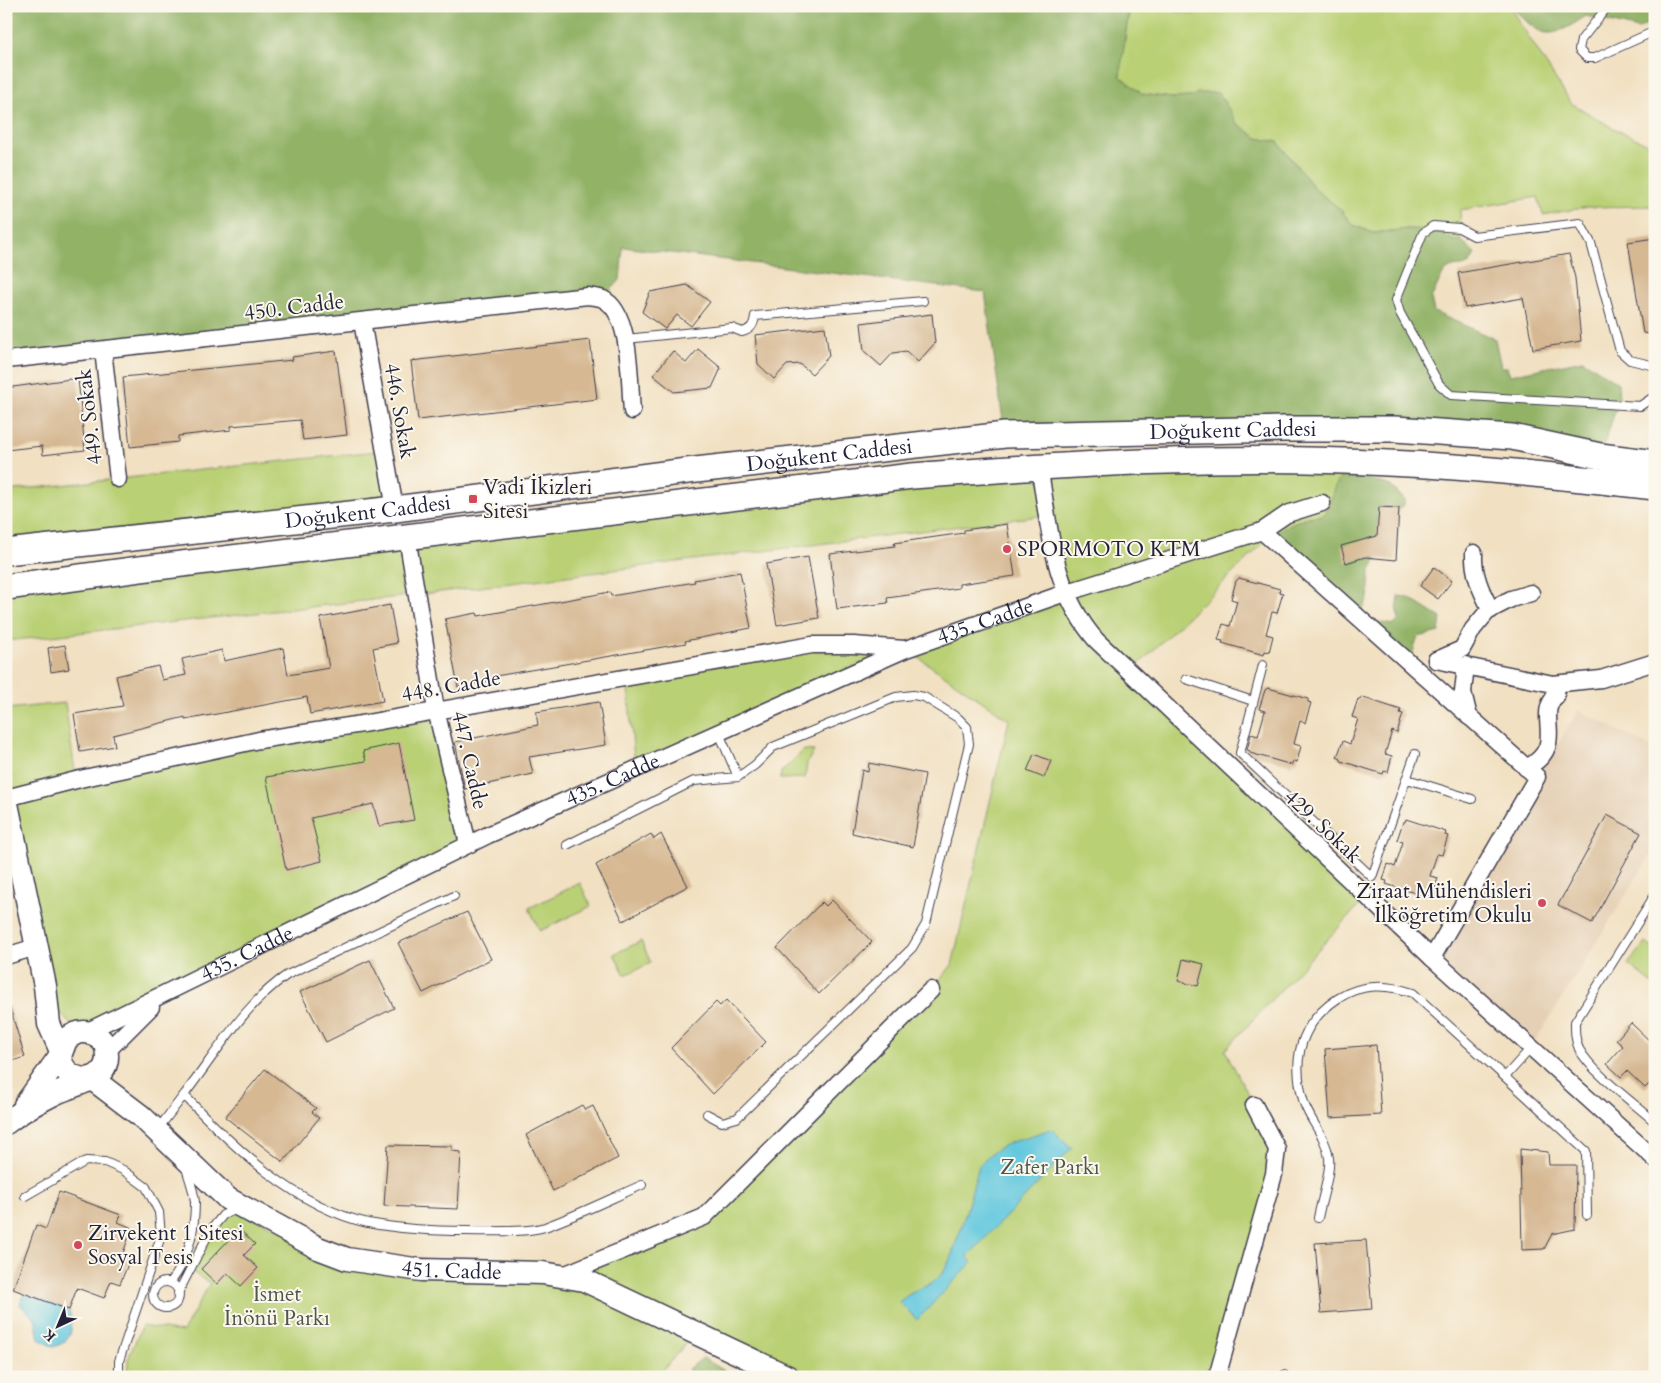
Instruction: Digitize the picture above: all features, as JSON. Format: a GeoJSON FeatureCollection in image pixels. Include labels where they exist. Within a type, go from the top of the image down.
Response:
{"type":"FeatureCollection","features":[{"type":"Feature","properties":{"kind":"main road","name":"Doğukent Caddesi"},"geometry":{"type":"LineString","coordinates":[[6,552],[395,509],[678,472],[1024,434],[1265,429],[1395,429],[1512,437],[1600,456],[1655,463]]}},
{"type":"Feature","properties":{"kind":"main road","name":"Doğukent Caddesi"},"geometry":{"type":"LineString","coordinates":[[6,588],[140,569],[912,476],[1039,466],[1098,463],[1287,460],[1386,462],[1507,470],[1655,487]]}},
{"type":"Feature","properties":{"kind":"street","name":"450. Cadde"},"geometry":{"type":"LineString","coordinates":[[6,360],[588,296],[603,299],[617,312],[626,339]]}},
{"type":"Feature","properties":{"kind":"street","name":"446. Sokak"},"geometry":{"type":"LineString","coordinates":[[362,321],[395,509]]}},
{"type":"Feature","properties":{"kind":"street"},"geometry":{"type":"LineString","coordinates":[[626,339],[632,411]]}},
{"type":"Feature","properties":{"kind":"street","name":"449. Sokak"},"geometry":{"type":"LineString","coordinates":[[103,350],[118,479]]}},
{"type":"Feature","properties":{"kind":"street","name":"429. Sokak"},"geometry":{"type":"LineString","coordinates":[[1039,466],[1055,557],[1065,593],[1078,618],[1104,648],[1432,958],[1531,1048],[1653,1154]]}},
{"type":"Feature","properties":{"kind":"street","name":"435. Cadde"},"geometry":{"type":"LineString","coordinates":[[84,1032],[468,844],[906,649],[1065,593],[1262,531],[1287,514],[1322,503]]}},
{"type":"Feature","properties":{"kind":"street"},"geometry":{"type":"LineString","coordinates":[[1262,531],[1537,777],[1432,958]]}},
{"type":"Feature","properties":{"kind":"street","name":"447. Cadde"},"geometry":{"type":"LineString","coordinates":[[407,537],[436,710],[468,844]]}},
{"type":"Feature","properties":{"kind":"street"},"geometry":{"type":"LineString","coordinates":[[1474,553],[1473,567],[1491,610]]}},
{"type":"Feature","properties":{"kind":"street"},"geometry":{"type":"LineString","coordinates":[[1409,663],[1424,663],[1436,660],[1462,649],[1473,629],[1491,610],[1511,599],[1531,593]]}},
{"type":"Feature","properties":{"kind":"street","name":"448. Cadde"},"geometry":{"type":"LineString","coordinates":[[6,799],[80,779],[259,740],[362,724],[812,645],[854,645],[906,649]]}},
{"type":"Feature","properties":{"kind":"street"},"geometry":{"type":"LineString","coordinates":[[1436,660],[1553,684],[1601,679],[1655,662]]}},
{"type":"Feature","properties":{"kind":"street"},"geometry":{"type":"LineString","coordinates":[[1466,665],[1463,692],[1469,717]]}},
{"type":"Feature","properties":{"kind":"street"},"geometry":{"type":"LineString","coordinates":[[1526,768],[1545,754],[1549,740],[1548,706],[1556,696],[1553,684]]}},
{"type":"Feature","properties":{"kind":"street"},"geometry":{"type":"LineString","coordinates":[[6,799],[45,986],[48,1024],[66,1072],[76,1078],[89,1079],[149,1124]]}},
{"type":"Feature","properties":{"kind":"street"},"geometry":{"type":"LineString","coordinates":[[6,956],[36,947]]}},
{"type":"Feature","properties":{"kind":"street"},"geometry":{"type":"LineString","coordinates":[[45,986],[59,1013],[68,1022],[84,1032],[100,1038],[119,1082],[149,1124]]}},
{"type":"Feature","properties":{"kind":"street"},"geometry":{"type":"LineString","coordinates":[[12,1118],[52,1095],[89,1079],[105,1067],[107,1054],[133,1023],[169,990]]}},
{"type":"Feature","properties":{"kind":"street"},"geometry":{"type":"LineString","coordinates":[[561,1276],[704,1217],[931,990]]}},
{"type":"Feature","properties":{"kind":"street"},"geometry":{"type":"LineString","coordinates":[[12,1118],[60,1054],[66,1040],[77,1033],[84,1032]]}},
{"type":"Feature","properties":{"kind":"street"},"geometry":{"type":"LineString","coordinates":[[1217,1377],[1274,1174],[1277,1149],[1254,1105]]}},
{"type":"Feature","properties":{"kind":"street","name":"451. Cadde"},"geometry":{"type":"LineString","coordinates":[[149,1124],[228,1198],[318,1248],[347,1260],[420,1270],[543,1273],[584,1280],[788,1377]]}},
{"type":"Feature","properties":{"kind":"lane"},"geometry":{"type":"LineString","coordinates":[[1608,6],[1581,40],[1580,50],[1586,58],[1595,58],[1655,31]]}},
{"type":"Feature","properties":{"kind":"lane"},"geometry":{"type":"LineString","coordinates":[[1655,366],[1630,360],[1620,351],[1591,243],[1580,223],[1482,236],[1474,236],[1459,228],[1433,226],[1423,233],[1396,300],[1400,313],[1446,393],[1451,396],[1640,406],[1655,396]]}},
{"type":"Feature","properties":{"kind":"lane"},"geometry":{"type":"LineString","coordinates":[[626,339],[732,328],[742,332],[750,330],[754,324],[755,316],[923,301]]}},
{"type":"Feature","properties":{"kind":"lane"},"geometry":{"type":"LineString","coordinates":[[1263,665],[1240,754],[1372,877],[1415,754]]}},
{"type":"Feature","properties":{"kind":"lane"},"geometry":{"type":"LineString","coordinates":[[1186,679],[1254,701]]}},
{"type":"Feature","properties":{"kind":"lane"},"geometry":{"type":"LineString","coordinates":[[567,845],[694,781],[738,777],[755,765],[773,747],[896,697],[912,695],[924,697],[958,718],[967,727],[969,744],[926,924],[912,948],[737,1118],[722,1122],[707,1114]]}},
{"type":"Feature","properties":{"kind":"lane"},"geometry":{"type":"LineString","coordinates":[[719,732],[738,777]]}},
{"type":"Feature","properties":{"kind":"lane"},"geometry":{"type":"LineString","coordinates":[[1407,779],[1472,799]]}},
{"type":"Feature","properties":{"kind":"lane"},"geometry":{"type":"LineString","coordinates":[[1291,826],[1303,813]]}},
{"type":"Feature","properties":{"kind":"lane"},"geometry":{"type":"LineString","coordinates":[[1655,895],[1575,1022],[1575,1036],[1580,1049],[1591,1065],[1655,1122]]}},
{"type":"Feature","properties":{"kind":"lane"},"geometry":{"type":"LineString","coordinates":[[149,1124],[184,1095],[257,1000],[272,985],[287,975],[454,896]]}},
{"type":"Feature","properties":{"kind":"lane"},"geometry":{"type":"LineString","coordinates":[[1318,1218],[1329,1161],[1326,1143],[1304,1103],[1299,1078],[1299,1053],[1308,1028],[1316,1016],[1350,991],[1372,986],[1394,986],[1413,993],[1586,1150],[1587,1215]]}},
{"type":"Feature","properties":{"kind":"lane"},"geometry":{"type":"LineString","coordinates":[[1505,1077],[1531,1048]]}},
{"type":"Feature","properties":{"kind":"lane"},"geometry":{"type":"LineString","coordinates":[[184,1095],[246,1156],[323,1207],[367,1222],[427,1231],[488,1232],[544,1228],[642,1185]]}},
{"type":"Feature","properties":{"kind":"lane"},"geometry":{"type":"LineString","coordinates":[[170,1283],[176,1276],[191,1240],[195,1200],[183,1156]]}},
{"type":"Feature","properties":{"kind":"lane"},"geometry":{"type":"LineString","coordinates":[[25,1196],[86,1161],[105,1162],[124,1170],[146,1187],[159,1212],[161,1236],[119,1361],[119,1377]]}},
{"type":"Feature","properties":{"kind":"lane"},"geometry":{"type":"LineString","coordinates":[[153,1292],[156,1304],[164,1308],[175,1304],[178,1292],[210,1231],[222,1215],[235,1209],[246,1209]]}},
{"type":"Feature","properties":{"kind":"lane"},"geometry":{"type":"LineString","coordinates":[[153,1292],[162,1283],[170,1283],[178,1292]]}},
{"type":"Feature","properties":{"kind":"lane"},"geometry":{"type":"LineString","coordinates":[[143,1289],[153,1292]]}},
{"type":"Feature","properties":{"kind":"shaded area","name":"Ziraat Mühendisleri İlköğretim Okulu"},"geometry":{"type":"Polygon","coordinates":[[[1579,710],[1655,749],[1655,848],[1531,1048],[1432,958],[1537,777],[1579,710]]]}},
{"type":"Feature","properties":{"kind":"green space"},"geometry":{"type":"Polygon","coordinates":[[[6,6],[1129,6],[1120,76],[1142,94],[1172,98],[1191,97],[1198,93],[1219,93],[1237,123],[1257,138],[1278,142],[1316,190],[1340,209],[1353,225],[1373,233],[1407,229],[1435,230],[1454,241],[1461,240],[1475,253],[1468,264],[1450,268],[1444,274],[1431,298],[1434,312],[1495,339],[1501,367],[1507,367],[1510,375],[1583,360],[1618,383],[1619,400],[1600,456],[1512,437],[1005,435],[985,292],[623,247],[620,280],[603,299],[6,360],[6,6]]]}},
{"type":"Feature","properties":{"kind":"green space"},"geometry":{"type":"Polygon","coordinates":[[[1130,6],[1154,6],[1190,14],[1201,13],[1202,6],[1509,6],[1571,103],[1613,128],[1655,147],[1655,206],[1588,207],[1543,215],[1538,197],[1460,210],[1461,240],[1454,241],[1435,230],[1407,229],[1373,233],[1353,225],[1340,209],[1316,190],[1278,142],[1257,138],[1237,123],[1229,111],[1191,97],[1172,98],[1142,94],[1119,76],[1130,6]]]}},
{"type":"Feature","properties":{"kind":"green space"},"geometry":{"type":"Polygon","coordinates":[[[1511,6],[1655,6],[1655,20],[1638,29],[1586,16],[1562,30],[1545,33],[1530,25],[1511,6]]]}},
{"type":"Feature","properties":{"kind":"green space"},"geometry":{"type":"Polygon","coordinates":[[[386,450],[395,509],[6,552],[6,491],[386,450]]]}},
{"type":"Feature","properties":{"kind":"green space","name":"Zafer Parkı"},"geometry":{"type":"Polygon","coordinates":[[[1351,462],[1323,515],[1305,517],[1269,538],[1130,673],[1367,897],[1225,1050],[1277,1149],[1217,1377],[788,1377],[694,1334],[657,1377],[127,1377],[128,1359],[142,1326],[183,1332],[210,1283],[189,1270],[210,1231],[235,1209],[318,1248],[561,1276],[704,1217],[931,990],[952,965],[1009,720],[906,649],[1065,593],[1048,515],[417,595],[6,641],[6,588],[1039,466],[1351,462]]]}},
{"type":"Feature","properties":{"kind":"green space"},"geometry":{"type":"Polygon","coordinates":[[[1344,472],[1391,486],[1404,499],[1404,505],[1399,508],[1379,507],[1376,558],[1370,573],[1368,598],[1359,618],[1269,538],[1294,522],[1323,515],[1337,482],[1344,472]]]}},
{"type":"Feature","properties":{"kind":"green space"},"geometry":{"type":"Polygon","coordinates":[[[1399,596],[1409,598],[1441,618],[1439,632],[1418,637],[1409,663],[1371,626],[1379,622],[1394,625],[1399,620],[1397,611],[1399,596]]]}},
{"type":"Feature","properties":{"kind":"green space"},"geometry":{"type":"Polygon","coordinates":[[[812,645],[906,649],[635,770],[627,677],[812,645]]]}},
{"type":"Feature","properties":{"kind":"green space"},"geometry":{"type":"Polygon","coordinates":[[[65,703],[76,778],[436,710],[468,844],[78,1029],[68,1022],[52,1002],[6,798],[6,709],[65,703]]]}},
{"type":"Feature","properties":{"kind":"green space"},"geometry":{"type":"Polygon","coordinates":[[[804,750],[814,751],[807,763],[805,778],[780,779],[781,772],[804,750]]]}},
{"type":"Feature","properties":{"kind":"green space"},"geometry":{"type":"Polygon","coordinates":[[[580,883],[591,906],[540,931],[529,908],[580,883]]]}},
{"type":"Feature","properties":{"kind":"green space"},"geometry":{"type":"Polygon","coordinates":[[[641,941],[651,963],[625,975],[614,954],[641,941]]]}},
{"type":"Feature","properties":{"kind":"green space"},"geometry":{"type":"Polygon","coordinates":[[[1646,943],[1655,950],[1655,986],[1628,964],[1646,943]]]}},
{"type":"Feature","properties":{"kind":"green space"},"geometry":{"type":"Polygon","coordinates":[[[703,1358],[735,1377],[695,1377],[688,1369],[703,1358]]]}},
{"type":"Feature","properties":{"kind":"water"},"geometry":{"type":"Polygon","coordinates":[[[1051,1129],[1072,1148],[967,1257],[972,1262],[917,1320],[899,1302],[936,1279],[946,1267],[957,1240],[979,1166],[993,1152],[1002,1147],[1051,1129]]]}},
{"type":"Feature","properties":{"kind":"water"},"geometry":{"type":"Polygon","coordinates":[[[28,1294],[69,1310],[71,1328],[65,1341],[53,1347],[39,1339],[35,1318],[20,1305],[22,1297],[28,1294]]]}},
{"type":"Feature","properties":{"kind":"building"},"geometry":{"type":"Polygon","coordinates":[[[1655,238],[1655,335],[1643,333],[1628,242],[1655,238]]]}},
{"type":"Feature","properties":{"kind":"building"},"geometry":{"type":"Polygon","coordinates":[[[1569,254],[1575,278],[1581,341],[1533,349],[1523,298],[1465,308],[1458,273],[1569,254]]]}},
{"type":"Feature","properties":{"kind":"building"},"geometry":{"type":"Polygon","coordinates":[[[687,285],[710,302],[691,326],[677,315],[665,329],[642,312],[650,292],[687,285]]]}},
{"type":"Feature","properties":{"kind":"building"},"geometry":{"type":"Polygon","coordinates":[[[932,314],[935,343],[918,362],[906,351],[893,353],[881,366],[864,351],[861,323],[932,314]]]}},
{"type":"Feature","properties":{"kind":"building"},"geometry":{"type":"Polygon","coordinates":[[[825,327],[829,356],[812,374],[800,364],[787,365],[774,379],[758,364],[755,335],[825,327]]]}},
{"type":"Feature","properties":{"kind":"building"},"geometry":{"type":"Polygon","coordinates":[[[590,340],[597,399],[418,420],[411,361],[590,340]]]}},
{"type":"Feature","properties":{"kind":"building"},"geometry":{"type":"Polygon","coordinates":[[[698,349],[721,368],[712,388],[674,392],[653,375],[673,351],[686,363],[698,349]]]}},
{"type":"Feature","properties":{"kind":"building"},"geometry":{"type":"Polygon","coordinates":[[[336,351],[347,435],[303,440],[300,420],[231,426],[231,430],[178,436],[178,442],[130,447],[123,377],[293,360],[292,357],[336,351]]]}},
{"type":"Feature","properties":{"kind":"building"},"geometry":{"type":"Polygon","coordinates":[[[78,378],[85,450],[43,455],[42,446],[6,450],[6,388],[78,378]]]}},
{"type":"Feature","properties":{"kind":"building"},"geometry":{"type":"Polygon","coordinates":[[[1379,507],[1399,508],[1396,560],[1365,557],[1346,563],[1341,546],[1377,536],[1379,507]]]}},
{"type":"Feature","properties":{"kind":"building"},"geometry":{"type":"Polygon","coordinates":[[[1007,524],[1015,576],[959,584],[959,588],[887,598],[888,603],[837,609],[830,554],[895,546],[894,543],[964,533],[964,530],[1007,524]]]}},
{"type":"Feature","properties":{"kind":"building"},"geometry":{"type":"Polygon","coordinates":[[[808,557],[819,618],[777,625],[766,564],[808,557]]]}},
{"type":"Feature","properties":{"kind":"building"},"geometry":{"type":"Polygon","coordinates":[[[1434,567],[1452,581],[1438,599],[1420,586],[1434,567]]]}},
{"type":"Feature","properties":{"kind":"building"},"geometry":{"type":"Polygon","coordinates":[[[740,572],[751,628],[685,641],[686,643],[490,677],[491,680],[458,687],[445,619],[477,613],[478,616],[610,592],[611,596],[695,582],[694,580],[740,572]]]}},
{"type":"Feature","properties":{"kind":"building"},"geometry":{"type":"Polygon","coordinates":[[[1239,578],[1280,589],[1279,592],[1283,593],[1277,613],[1272,612],[1266,634],[1273,636],[1269,652],[1265,651],[1264,655],[1222,643],[1223,641],[1218,640],[1223,624],[1230,626],[1237,601],[1231,599],[1236,581],[1239,578]]]}},
{"type":"Feature","properties":{"kind":"building"},"geometry":{"type":"Polygon","coordinates":[[[390,605],[397,643],[373,648],[383,701],[310,714],[307,697],[185,720],[185,717],[113,735],[115,746],[80,752],[74,714],[123,706],[116,676],[158,666],[162,680],[186,675],[182,659],[222,650],[224,661],[283,648],[288,675],[329,668],[320,618],[390,605]]]}},
{"type":"Feature","properties":{"kind":"building"},"geometry":{"type":"Polygon","coordinates":[[[65,645],[69,669],[51,672],[48,648],[65,645]]]}},
{"type":"Feature","properties":{"kind":"building"},"geometry":{"type":"Polygon","coordinates":[[[1268,688],[1308,699],[1308,702],[1311,703],[1305,723],[1300,721],[1294,744],[1301,746],[1297,762],[1293,761],[1292,765],[1250,753],[1247,750],[1251,734],[1258,736],[1265,711],[1259,709],[1265,690],[1268,688]]]}},
{"type":"Feature","properties":{"kind":"building"},"geometry":{"type":"Polygon","coordinates":[[[1361,697],[1401,710],[1400,713],[1403,714],[1397,733],[1392,731],[1385,754],[1392,756],[1388,772],[1384,771],[1383,774],[1341,761],[1337,757],[1343,741],[1350,744],[1358,719],[1352,717],[1358,699],[1360,700],[1361,697]]]}},
{"type":"Feature","properties":{"kind":"building"},"geometry":{"type":"Polygon","coordinates":[[[599,702],[606,745],[529,757],[533,774],[465,789],[455,742],[538,725],[536,712],[599,702]]]}},
{"type":"Feature","properties":{"kind":"building"},"geometry":{"type":"Polygon","coordinates":[[[399,743],[414,820],[379,826],[373,804],[311,818],[322,861],[286,870],[266,777],[366,761],[363,751],[399,743]]]}},
{"type":"Feature","properties":{"kind":"building"},"geometry":{"type":"Polygon","coordinates":[[[1034,754],[1051,761],[1044,778],[1027,771],[1034,754]]]}},
{"type":"Feature","properties":{"kind":"building"},"geometry":{"type":"Polygon","coordinates":[[[869,763],[925,774],[913,847],[852,833],[862,770],[868,772],[869,763]]]}},
{"type":"Feature","properties":{"kind":"building"},"geometry":{"type":"Polygon","coordinates":[[[1607,815],[1641,833],[1592,923],[1558,905],[1607,815]]]}},
{"type":"Feature","properties":{"kind":"building"},"geometry":{"type":"Polygon","coordinates":[[[1406,819],[1446,832],[1445,835],[1448,836],[1442,855],[1437,854],[1430,876],[1438,878],[1433,894],[1429,893],[1428,897],[1386,884],[1387,881],[1383,880],[1388,864],[1395,867],[1403,842],[1397,840],[1403,822],[1406,819]]]}},
{"type":"Feature","properties":{"kind":"building"},"geometry":{"type":"Polygon","coordinates":[[[651,834],[654,839],[661,834],[688,886],[623,921],[596,865],[651,834]]]}},
{"type":"Feature","properties":{"kind":"building"},"geometry":{"type":"Polygon","coordinates":[[[832,900],[872,942],[819,994],[777,948],[822,902],[826,906],[832,900]]]}},
{"type":"Feature","properties":{"kind":"building"},"geometry":{"type":"Polygon","coordinates":[[[467,912],[491,959],[423,993],[398,943],[467,912]]]}},
{"type":"Feature","properties":{"kind":"building"},"geometry":{"type":"Polygon","coordinates":[[[1183,959],[1204,964],[1198,986],[1178,981],[1183,959]]]}},
{"type":"Feature","properties":{"kind":"building"},"geometry":{"type":"Polygon","coordinates":[[[370,960],[394,1008],[326,1042],[300,992],[370,960]]]}},
{"type":"Feature","properties":{"kind":"building"},"geometry":{"type":"Polygon","coordinates":[[[726,1000],[766,1042],[713,1094],[671,1048],[716,1002],[720,1006],[726,1000]]]}},
{"type":"Feature","properties":{"kind":"building"},"geometry":{"type":"Polygon","coordinates":[[[9,1005],[25,1057],[6,1063],[6,1006],[9,1005]]]}},
{"type":"Feature","properties":{"kind":"building"},"geometry":{"type":"Polygon","coordinates":[[[1631,1023],[1655,1046],[1655,1061],[1650,1066],[1655,1071],[1655,1078],[1645,1088],[1627,1071],[1621,1077],[1607,1064],[1623,1046],[1616,1040],[1631,1023]]]}},
{"type":"Feature","properties":{"kind":"building"},"geometry":{"type":"Polygon","coordinates":[[[1376,1045],[1381,1115],[1330,1118],[1325,1049],[1376,1045]]]}},
{"type":"Feature","properties":{"kind":"building"},"geometry":{"type":"Polygon","coordinates":[[[265,1069],[316,1108],[312,1112],[319,1118],[283,1162],[225,1117],[265,1069]]]}},
{"type":"Feature","properties":{"kind":"building"},"geometry":{"type":"Polygon","coordinates":[[[582,1105],[585,1110],[593,1106],[618,1158],[553,1191],[526,1135],[582,1105]]]}},
{"type":"Feature","properties":{"kind":"building"},"geometry":{"type":"Polygon","coordinates":[[[388,1145],[452,1146],[452,1151],[461,1152],[458,1209],[384,1206],[388,1145]]]}},
{"type":"Feature","properties":{"kind":"building"},"geometry":{"type":"Polygon","coordinates":[[[1520,1149],[1548,1152],[1549,1165],[1576,1165],[1575,1229],[1552,1234],[1544,1249],[1522,1250],[1520,1149]]]}},
{"type":"Feature","properties":{"kind":"building","name":"Zirvekent 1 Sitesi Sosyal Tesis"},"geometry":{"type":"Polygon","coordinates":[[[59,1192],[121,1215],[118,1222],[132,1228],[122,1256],[130,1259],[120,1284],[111,1281],[104,1298],[77,1288],[69,1310],[13,1289],[36,1225],[46,1229],[59,1192]]]}},
{"type":"Feature","properties":{"kind":"building"},"geometry":{"type":"Polygon","coordinates":[[[239,1229],[255,1244],[244,1255],[258,1268],[241,1286],[227,1273],[217,1284],[201,1269],[239,1229]]]}},
{"type":"Feature","properties":{"kind":"building"},"geometry":{"type":"Polygon","coordinates":[[[1366,1240],[1372,1309],[1321,1313],[1315,1243],[1366,1240]]]}},
{"type":"Feature","properties":{"kind":"place","name":"Vadi İkizleri Sitesi"},"geometry":{"type":"Point","coordinates":[473,499]}},
{"type":"Feature","properties":{"kind":"place","name":"SPORMOTO KTM"},"geometry":{"type":"Point","coordinates":[1007,549]}},
{"type":"Feature","properties":{"kind":"place","name":"Ziraat Mühendisleri İlköğretim Okulu"},"geometry":{"type":"Point","coordinates":[1542,903]}},
{"type":"Feature","properties":{"kind":"place","name":"Zirvekent 1 Sitesi Sosyal Tesis"},"geometry":{"type":"Point","coordinates":[78,1245]}},
{"type":"Feature","properties":{"kind":"park label","name":"İsmet İnönü Parkı"},"geometry":{"type":"Point","coordinates":[277,1306]}}]}
